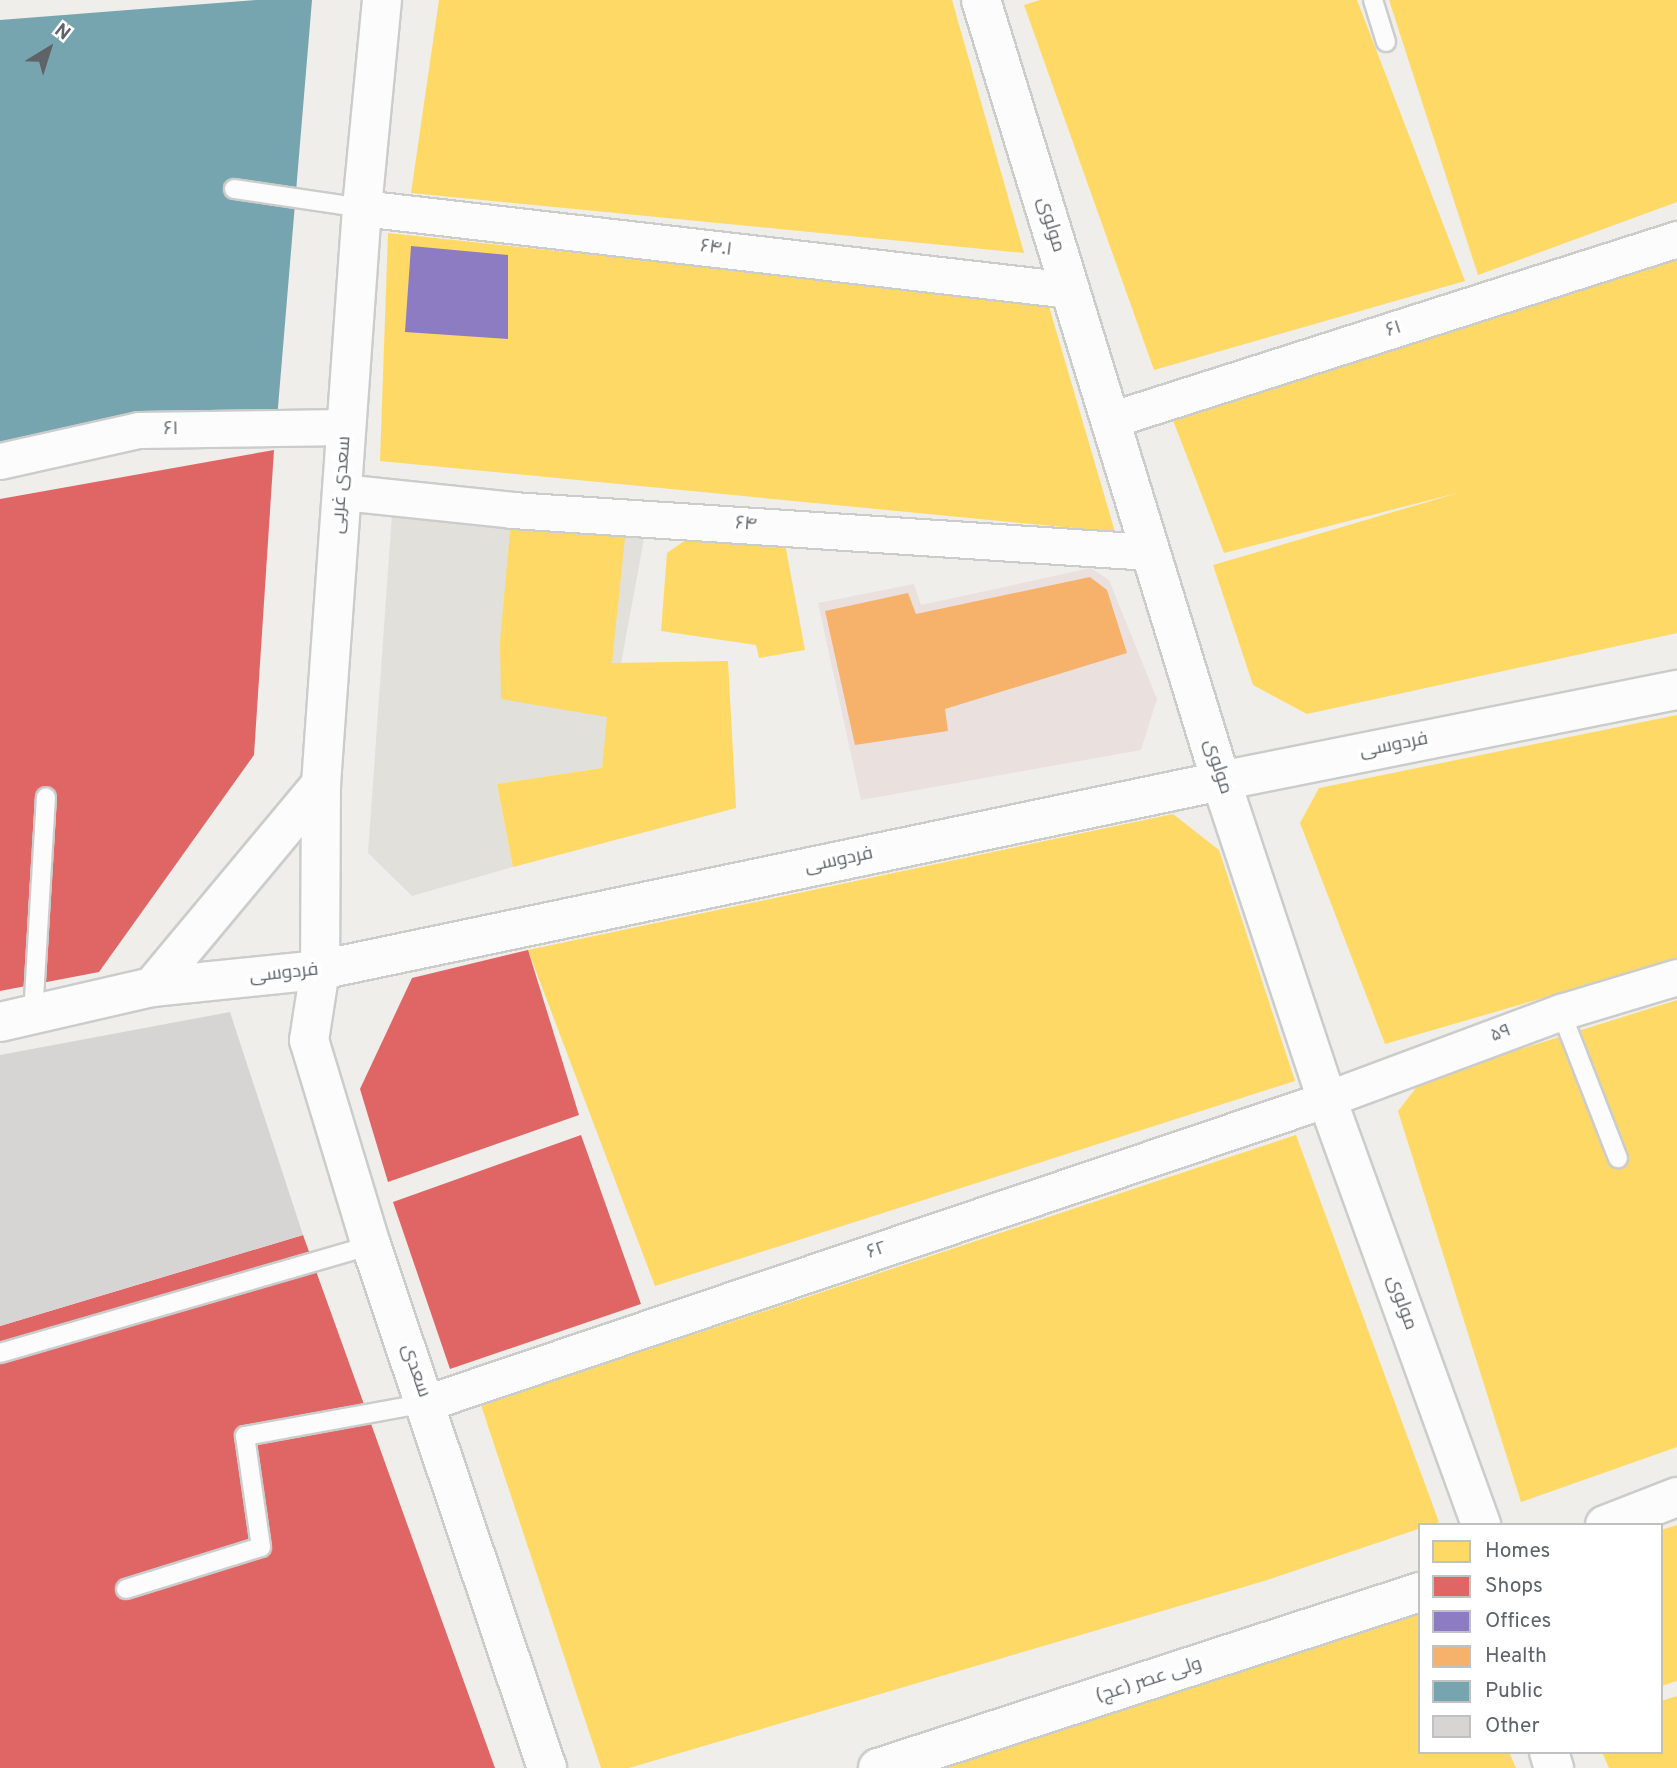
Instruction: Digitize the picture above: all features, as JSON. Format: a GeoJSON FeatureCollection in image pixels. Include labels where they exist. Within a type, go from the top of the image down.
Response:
{"type":"FeatureCollection","features":[{"type":"Feature","properties":{"kind":"main road","name":"سعدی غربی"},"geometry":{"type":"LineString","coordinates":[[320,970],[321,784],[362,208],[382,0]]}},
{"type":"Feature","properties":{"kind":"main road","name":"مولوی"},"geometry":{"type":"LineString","coordinates":[[981,0],[1221,780],[1327,1099],[1480,1523]]}},
{"type":"Feature","properties":{"kind":"main road","name":"فردوسی"},"geometry":{"type":"LineString","coordinates":[[16,1018],[152,987],[320,970],[1221,780],[1677,690]]}},
{"type":"Feature","properties":{"kind":"main road"},"geometry":{"type":"LineString","coordinates":[[152,987],[321,784]]}},
{"type":"Feature","properties":{"kind":"main road","name":"سعدی"},"geometry":{"type":"LineString","coordinates":[[320,970],[309,1040],[371,1245],[547,1768]]}},
{"type":"Feature","properties":{"kind":"main road"},"geometry":{"type":"LineString","coordinates":[[1610,1523],[1677,1497]]}},
{"type":"Feature","properties":{"kind":"main road","name":"ولی عصر (عج)"},"geometry":{"type":"LineString","coordinates":[[878,1768],[1418,1593]]}},
{"type":"Feature","properties":{"kind":"street","name":"۶۴.۱"},"geometry":{"type":"LineString","coordinates":[[362,208],[1070,290]]}},
{"type":"Feature","properties":{"kind":"street","name":"۶۱"},"geometry":{"type":"LineString","coordinates":[[1110,420],[1677,239]]}},
{"type":"Feature","properties":{"kind":"street","name":"۶۱"},"geometry":{"type":"LineString","coordinates":[[0,461],[139,430],[346,427]]}},
{"type":"Feature","properties":{"kind":"street","name":"۶۴"},"geometry":{"type":"LineString","coordinates":[[342,492],[512,510],[1150,552]]}},
{"type":"Feature","properties":{"kind":"street","name":"۵۹"},"geometry":{"type":"LineString","coordinates":[[1327,1099],[1561,1012],[1677,977]]}},
{"type":"Feature","properties":{"kind":"street","name":"۶۲"},"geometry":{"type":"LineString","coordinates":[[426,1403],[1327,1099]]}},
{"type":"Feature","properties":{"kind":"lane"},"geometry":{"type":"LineString","coordinates":[[1373,0],[1387,42]]}},
{"type":"Feature","properties":{"kind":"lane"},"geometry":{"type":"LineString","coordinates":[[234,189],[362,208]]}},
{"type":"Feature","properties":{"kind":"lane"},"geometry":{"type":"LineString","coordinates":[[16,1018],[46,797]]}},
{"type":"Feature","properties":{"kind":"lane"},"geometry":{"type":"LineString","coordinates":[[1561,1012],[1618,1158]]}},
{"type":"Feature","properties":{"kind":"lane"},"geometry":{"type":"LineString","coordinates":[[0,1353],[371,1245]]}},
{"type":"Feature","properties":{"kind":"lane"},"geometry":{"type":"LineString","coordinates":[[126,1589],[261,1547],[246,1436],[426,1403]]}},
{"type":"Feature","properties":{"kind":"shaded area"},"geometry":{"type":"Polygon","coordinates":[[[392,514],[645,533],[602,768],[497,784],[513,867],[412,896],[368,853],[392,514]]]}},
{"type":"Feature","properties":{"kind":"shaded area"},"geometry":{"type":"Polygon","coordinates":[[[1091,568],[1109,580],[1157,699],[1141,750],[861,800],[818,603],[914,584],[921,605],[1091,568]]]}},
{"type":"Feature","properties":{"kind":"building: Homes"},"geometry":{"type":"Polygon","coordinates":[[[439,0],[952,0],[1024,253],[411,193],[439,0]]]}},
{"type":"Feature","properties":{"kind":"building: Homes"},"geometry":{"type":"Polygon","coordinates":[[[1040,0],[1357,0],[1465,281],[1154,370],[1024,5],[1040,0]]]}},
{"type":"Feature","properties":{"kind":"building: Homes"},"geometry":{"type":"Polygon","coordinates":[[[1389,0],[1677,0],[1677,202],[1478,275],[1389,0]]]}},
{"type":"Feature","properties":{"kind":"building: Homes"},"geometry":{"type":"Polygon","coordinates":[[[388,233],[1048,303],[1115,532],[380,461],[388,233]]]}},
{"type":"Feature","properties":{"kind":"building: Homes"},"geometry":{"type":"Polygon","coordinates":[[[1677,256],[1677,633],[1307,714],[1253,685],[1213,565],[1461,492],[1224,553],[1171,415],[1677,256]]]}},
{"type":"Feature","properties":{"kind":"building: Homes"},"geometry":{"type":"Polygon","coordinates":[[[512,510],[626,528],[612,663],[728,661],[736,808],[513,867],[497,784],[602,768],[607,717],[501,699],[500,642],[512,510]]]}},
{"type":"Feature","properties":{"kind":"building: Homes"},"geometry":{"type":"Polygon","coordinates":[[[690,537],[785,544],[805,650],[759,658],[756,645],[661,631],[667,553],[690,537]]]}},
{"type":"Feature","properties":{"kind":"building: Homes"},"geometry":{"type":"Polygon","coordinates":[[[1677,715],[1677,959],[1385,1044],[1300,823],[1319,788],[1677,715]]]}},
{"type":"Feature","properties":{"kind":"building: Homes"},"geometry":{"type":"Polygon","coordinates":[[[1173,814],[1219,850],[1295,1081],[655,1286],[528,950],[1173,814]]]}},
{"type":"Feature","properties":{"kind":"building: Homes"},"geometry":{"type":"Polygon","coordinates":[[[1677,1000],[1677,1447],[1521,1502],[1398,1111],[1422,1080],[1677,1000]]]}},
{"type":"Feature","properties":{"kind":"building: Homes"},"geometry":{"type":"Polygon","coordinates":[[[1296,1135],[1439,1522],[1418,1523],[1418,1529],[1264,1581],[629,1768],[601,1768],[481,1405],[1296,1135]]]}},
{"type":"Feature","properties":{"kind":"building: Homes"},"geometry":{"type":"Polygon","coordinates":[[[1677,1525],[1677,1681],[1663,1685],[1663,1529],[1677,1525]]]}},
{"type":"Feature","properties":{"kind":"building: Homes"},"geometry":{"type":"Polygon","coordinates":[[[1418,1614],[1418,1754],[1510,1754],[1516,1768],[944,1768],[1418,1614]]]}},
{"type":"Feature","properties":{"kind":"building: Homes"},"geometry":{"type":"Polygon","coordinates":[[[1677,1696],[1677,1768],[1609,1768],[1603,1754],[1663,1754],[1663,1700],[1677,1696]]]}},
{"type":"Feature","properties":{"kind":"building: Shops"},"geometry":{"type":"Polygon","coordinates":[[[274,450],[254,755],[99,972],[0,991],[0,499],[274,450]]]}},
{"type":"Feature","properties":{"kind":"building: Shops"},"geometry":{"type":"Polygon","coordinates":[[[528,950],[579,1115],[388,1182],[360,1089],[412,978],[528,950]]]}},
{"type":"Feature","properties":{"kind":"building: Shops"},"geometry":{"type":"Polygon","coordinates":[[[581,1135],[641,1304],[450,1369],[393,1202],[581,1135]]]}},
{"type":"Feature","properties":{"kind":"building: Shops"},"geometry":{"type":"Polygon","coordinates":[[[303,1235],[495,1768],[0,1768],[0,1326],[303,1235]]]}},
{"type":"Feature","properties":{"kind":"building: Offices"},"geometry":{"type":"Polygon","coordinates":[[[411,246],[508,255],[508,339],[405,332],[411,246]]]}},
{"type":"Feature","properties":{"kind":"building: Health"},"geometry":{"type":"Polygon","coordinates":[[[1090,577],[1107,590],[1127,653],[945,709],[948,731],[855,745],[825,611],[908,593],[916,614],[1090,577]]]}},
{"type":"Feature","properties":{"kind":"building: Public"},"geometry":{"type":"Polygon","coordinates":[[[256,0],[312,0],[277,419],[0,448],[0,20],[256,0]]]}},
{"type":"Feature","properties":{"kind":"building: Other"},"geometry":{"type":"Polygon","coordinates":[[[230,1012],[303,1235],[0,1326],[0,1055],[230,1012]]]}}]}
